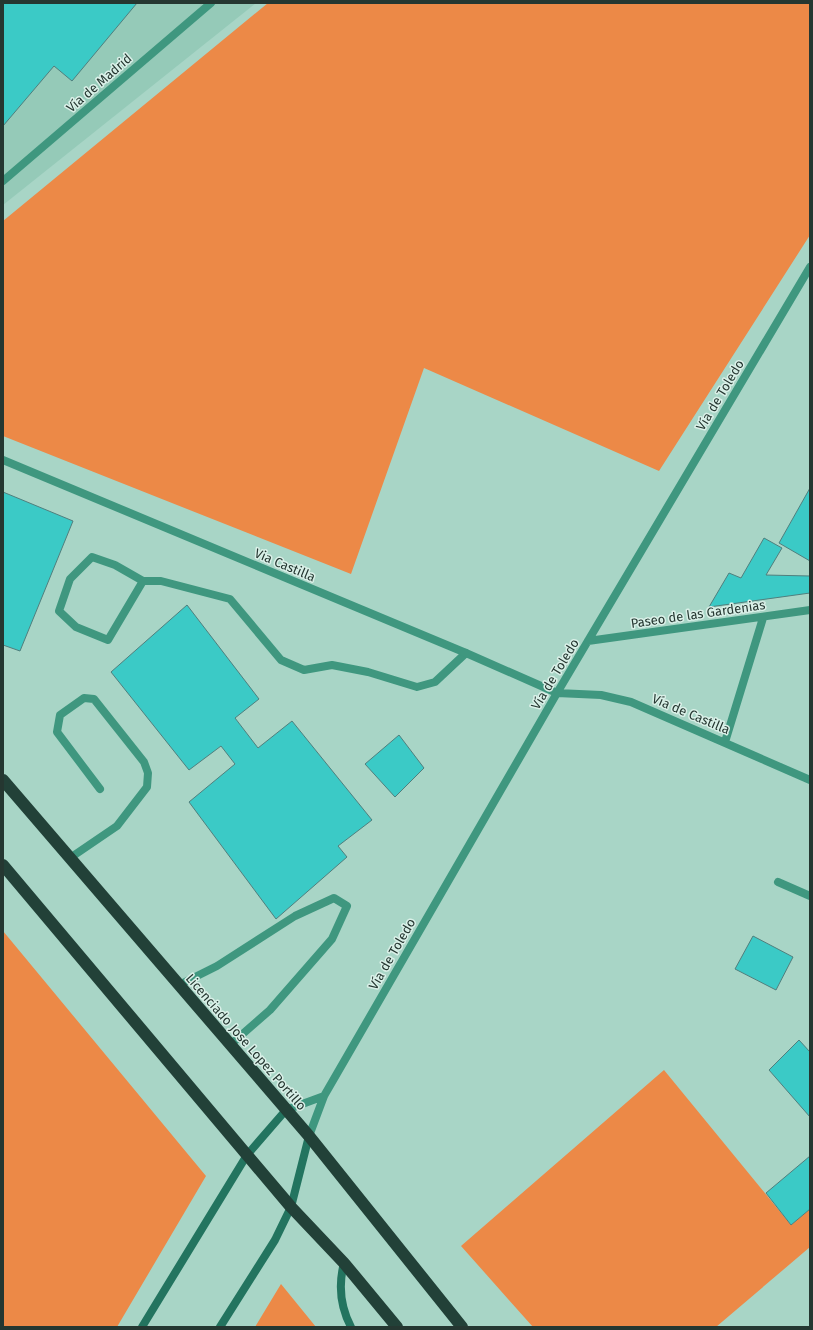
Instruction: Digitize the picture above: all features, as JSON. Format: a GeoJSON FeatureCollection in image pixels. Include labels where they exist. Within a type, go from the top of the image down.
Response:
{"type":"FeatureCollection","features":[{"type":"Feature","properties":{"kind":"highway","name":"Licenciado Jose Lopez Portillo"},"geometry":{"type":"LineString","coordinates":[[3,780],[309,1136],[462,1327]]}},
{"type":"Feature","properties":{"kind":"highway"},"geometry":{"type":"LineString","coordinates":[[3,864],[291,1207],[344,1263],[397,1327]]}},
{"type":"Feature","properties":{"kind":"street","name":"Vía de Madrid"},"geometry":{"type":"LineString","coordinates":[[3,181],[211,3]]}},
{"type":"Feature","properties":{"kind":"street","name":"Vía de Toledo"},"geometry":{"type":"LineString","coordinates":[[309,1136],[324,1096],[557,693],[810,266]]}},
{"type":"Feature","properties":{"kind":"street","name":"Via Castilla"},"geometry":{"type":"LineString","coordinates":[[3,460],[466,653],[557,693]]}},
{"type":"Feature","properties":{"kind":"street"},"geometry":{"type":"LineString","coordinates":[[143,580],[108,640],[76,627],[59,611],[70,579],[92,557],[116,565],[143,580],[161,581],[230,599],[281,660],[304,670],[332,665],[368,672],[417,687],[435,682],[466,653]]}},
{"type":"Feature","properties":{"kind":"street","name":"Paseo de las Gardenias"},"geometry":{"type":"LineString","coordinates":[[588,641],[763,618],[810,610]]}},
{"type":"Feature","properties":{"kind":"street"},"geometry":{"type":"LineString","coordinates":[[726,742],[763,618]]}},
{"type":"Feature","properties":{"kind":"street","name":"Vía de Castilla"},"geometry":{"type":"LineString","coordinates":[[557,693],[601,695],[631,702],[726,742],[810,780]]}},
{"type":"Feature","properties":{"kind":"street"},"geometry":{"type":"LineString","coordinates":[[70,858],[117,826],[147,788],[148,773],[144,762],[94,699],[84,698],[60,715],[57,732],[100,789]]}},
{"type":"Feature","properties":{"kind":"street"},"geometry":{"type":"LineString","coordinates":[[778,882],[810,896]]}},
{"type":"Feature","properties":{"kind":"street"},"geometry":{"type":"LineString","coordinates":[[179,985],[217,966],[295,916],[334,898],[347,906],[332,939],[270,1010],[230,1045]]}},
{"type":"Feature","properties":{"kind":"street"},"geometry":{"type":"LineString","coordinates":[[142,1327],[247,1155],[286,1110],[324,1096]]}},
{"type":"Feature","properties":{"kind":"street"},"geometry":{"type":"LineString","coordinates":[[220,1327],[275,1240],[291,1207],[309,1136]]}},
{"type":"Feature","properties":{"kind":"street"},"geometry":{"type":"LineString","coordinates":[[344,1263],[340,1291],[342,1305],[351,1327]]}},
{"type":"Feature","properties":{"kind":"shaded area"},"geometry":{"type":"Polygon","coordinates":[[[3,3],[256,3],[3,205],[3,3]]]}},
{"type":"Feature","properties":{"kind":"shaded area"},"geometry":{"type":"Polygon","coordinates":[[[268,3],[810,3],[810,235],[659,471],[424,368],[351,574],[3,436],[3,221],[268,3]]]}},
{"type":"Feature","properties":{"kind":"shaded area"},"geometry":{"type":"Polygon","coordinates":[[[3,931],[206,1176],[117,1327],[3,1327],[3,931]]]}},
{"type":"Feature","properties":{"kind":"shaded area"},"geometry":{"type":"Polygon","coordinates":[[[664,1070],[791,1225],[810,1209],[810,1247],[716,1327],[533,1327],[461,1246],[664,1070]]]}},
{"type":"Feature","properties":{"kind":"shaded area"},"geometry":{"type":"Polygon","coordinates":[[[281,1284],[316,1327],[255,1327],[281,1284]]]}},
{"type":"Feature","properties":{"kind":"building"},"geometry":{"type":"Polygon","coordinates":[[[3,3],[137,3],[72,81],[54,66],[3,126],[3,3]]]}},
{"type":"Feature","properties":{"kind":"building"},"geometry":{"type":"Polygon","coordinates":[[[810,488],[810,561],[779,543],[810,488]]]}},
{"type":"Feature","properties":{"kind":"building"},"geometry":{"type":"Polygon","coordinates":[[[3,492],[73,521],[20,651],[3,645],[3,492]]]}},
{"type":"Feature","properties":{"kind":"building"},"geometry":{"type":"Polygon","coordinates":[[[764,538],[782,548],[766,575],[810,576],[810,593],[709,607],[729,573],[741,578],[764,538]]]}},
{"type":"Feature","properties":{"kind":"building"},"geometry":{"type":"Polygon","coordinates":[[[187,605],[259,699],[235,718],[258,748],[292,721],[372,820],[338,846],[347,857],[276,919],[189,802],[235,764],[221,746],[189,770],[111,672],[187,605]]]}},
{"type":"Feature","properties":{"kind":"building"},"geometry":{"type":"Polygon","coordinates":[[[399,735],[424,768],[395,797],[365,764],[399,735]]]}},
{"type":"Feature","properties":{"kind":"building"},"geometry":{"type":"Polygon","coordinates":[[[753,936],[793,957],[776,990],[735,969],[753,936]]]}},
{"type":"Feature","properties":{"kind":"building"},"geometry":{"type":"Polygon","coordinates":[[[799,1040],[810,1052],[810,1117],[769,1070],[799,1040]]]}},
{"type":"Feature","properties":{"kind":"building"},"geometry":{"type":"Polygon","coordinates":[[[810,1156],[810,1209],[791,1225],[766,1193],[810,1156]]]}}]}
